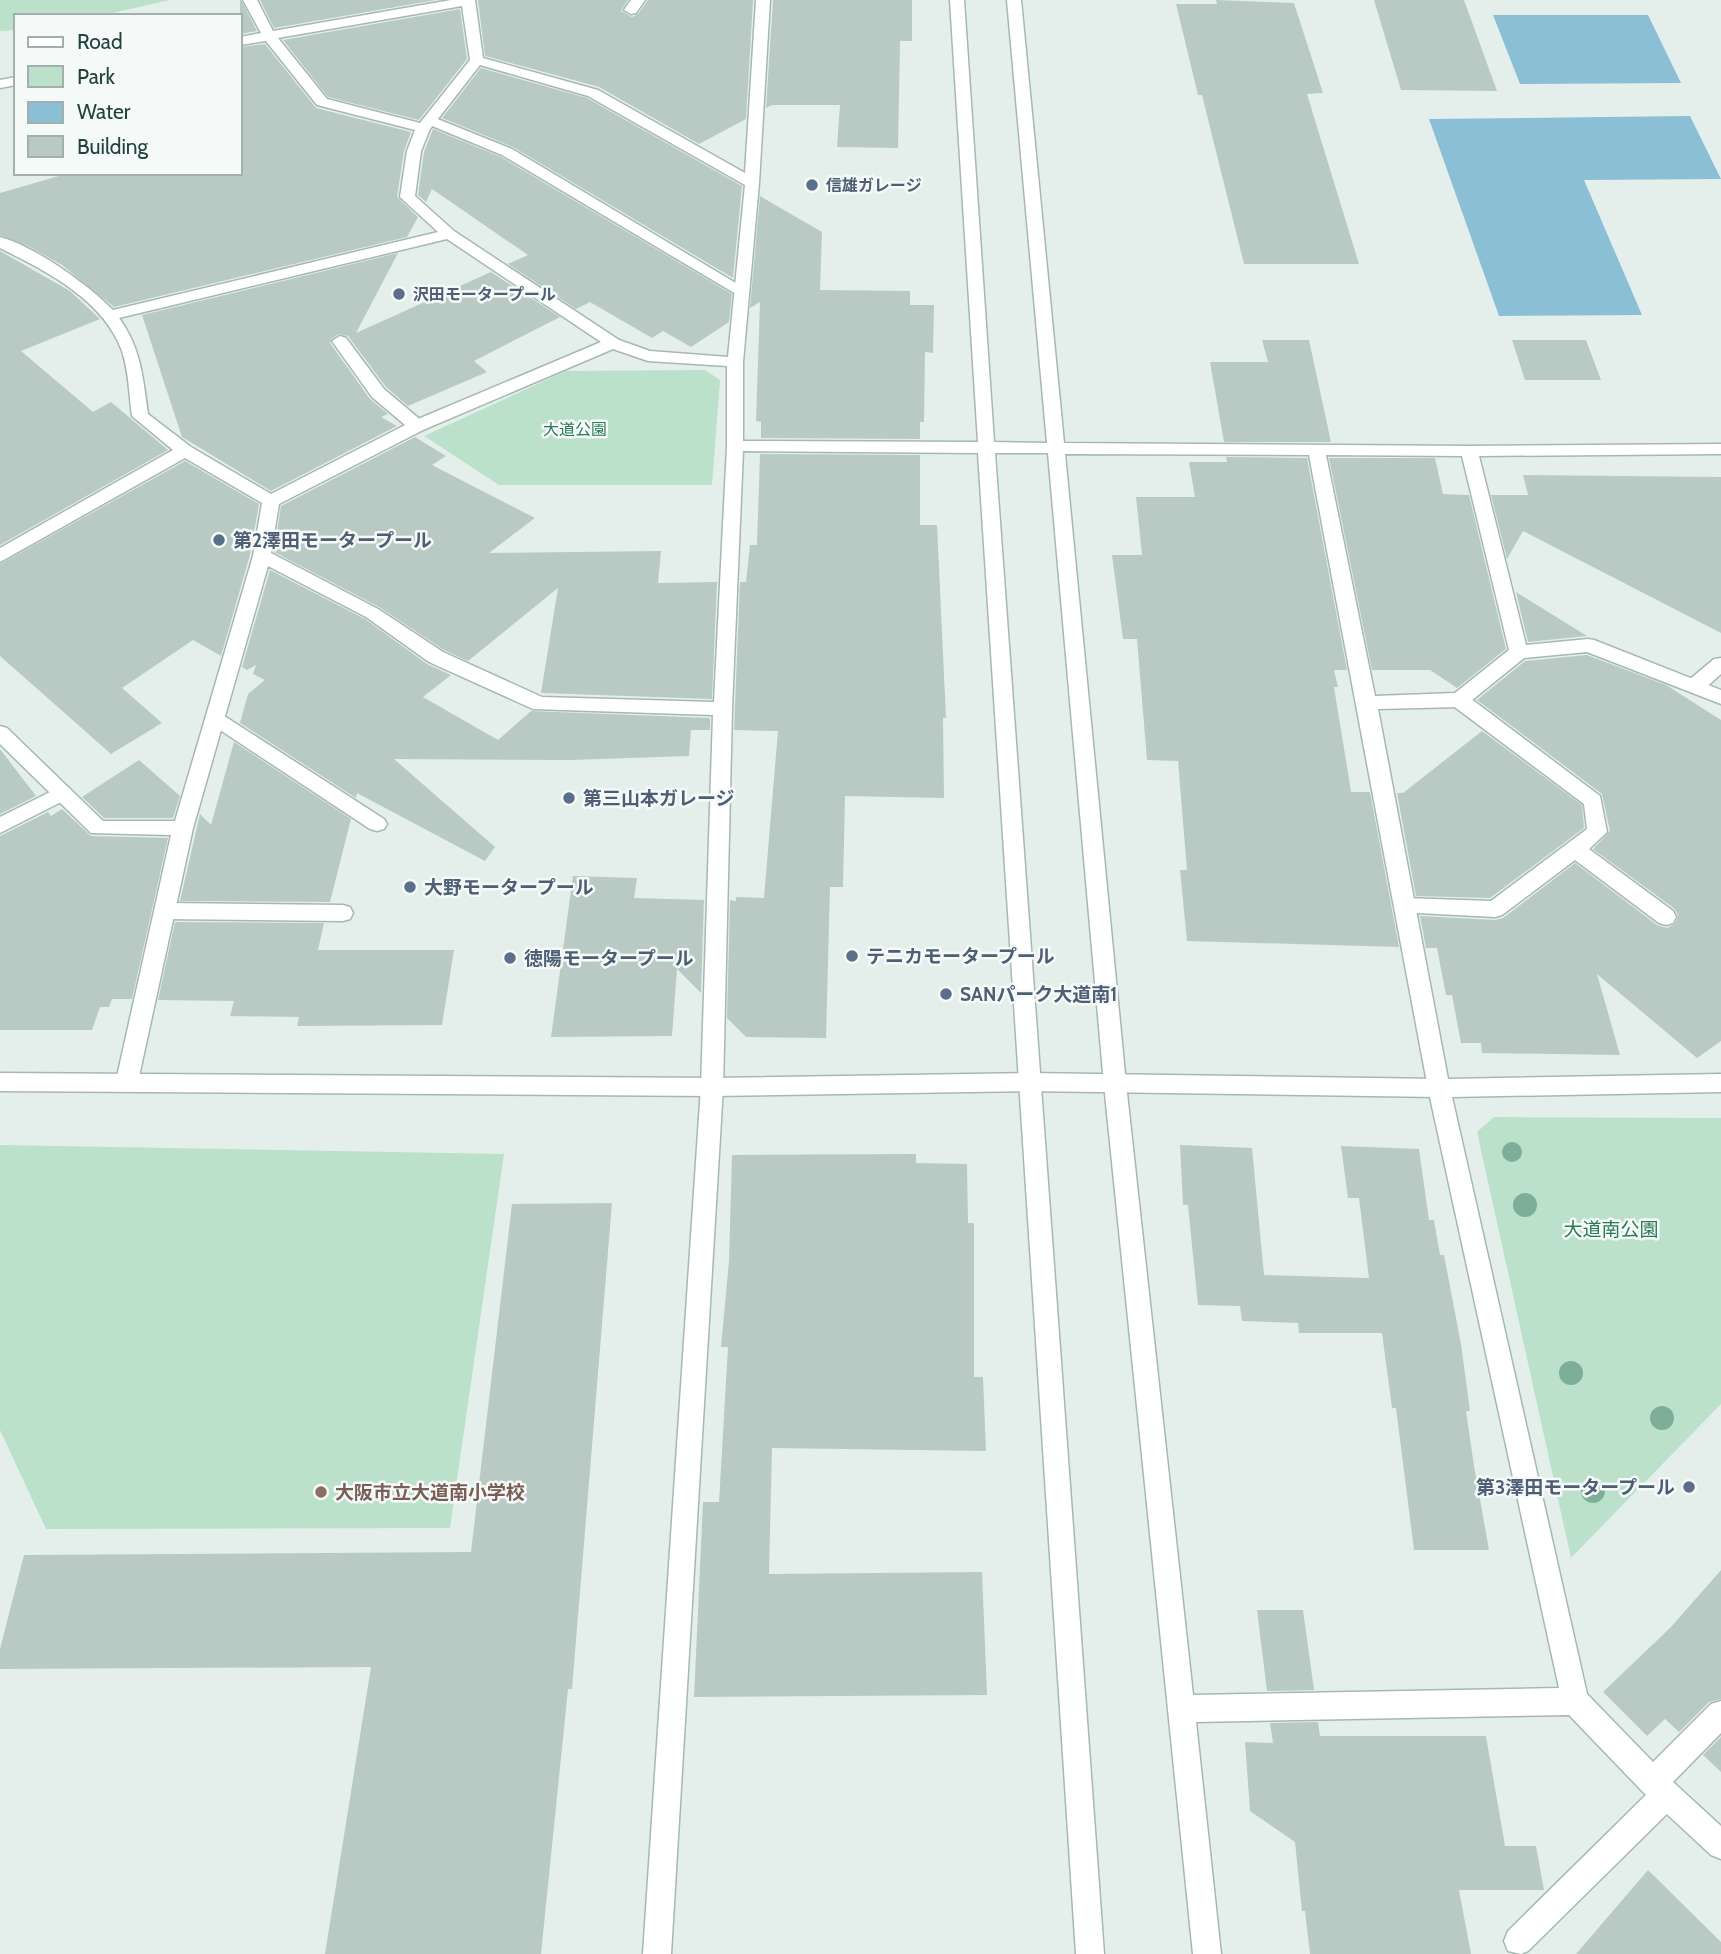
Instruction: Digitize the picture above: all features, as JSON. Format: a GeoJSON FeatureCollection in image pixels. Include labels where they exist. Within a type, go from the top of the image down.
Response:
{"type":"FeatureCollection","features":[{"type":"Feature","properties":{"kind":"street"},"geometry":{"type":"LineString","coordinates":[[250,0],[269,36],[322,102],[426,124],[506,152],[741,291]]}},
{"type":"Feature","properties":{"kind":"street"},"geometry":{"type":"LineString","coordinates":[[657,1954],[712,1087],[723,709],[735,446],[735,362],[752,183],[763,0]]}},
{"type":"Feature","properties":{"kind":"street"},"geometry":{"type":"LineString","coordinates":[[957,0],[1028,1082],[1090,1954]]}},
{"type":"Feature","properties":{"kind":"street"},"geometry":{"type":"LineString","coordinates":[[1014,0],[1115,1084],[1207,1954]]}},
{"type":"Feature","properties":{"kind":"street"},"geometry":{"type":"LineString","coordinates":[[242,41],[468,1],[477,60],[426,124],[414,151],[407,197],[449,234],[613,343],[648,356],[735,362]]}},
{"type":"Feature","properties":{"kind":"street"},"geometry":{"type":"LineString","coordinates":[[477,60],[593,93],[752,183]]}},
{"type":"Feature","properties":{"kind":"street"},"geometry":{"type":"LineString","coordinates":[[111,315],[449,234]]}},
{"type":"Feature","properties":{"kind":"street"},"geometry":{"type":"LineString","coordinates":[[0,242],[52,268],[111,315],[130,351],[140,416],[185,451],[271,501]]}},
{"type":"Feature","properties":{"kind":"street"},"geometry":{"type":"LineString","coordinates":[[340,341],[378,393],[417,426]]}},
{"type":"Feature","properties":{"kind":"street"},"geometry":{"type":"LineString","coordinates":[[271,501],[417,426],[613,343]]}},
{"type":"Feature","properties":{"kind":"street"},"geometry":{"type":"LineString","coordinates":[[735,446],[1469,451],[1721,449]]}},
{"type":"Feature","properties":{"kind":"street"},"geometry":{"type":"LineString","coordinates":[[1316,449],[1439,1088],[1575,1701],[1660,1788],[1721,1844]]}},
{"type":"Feature","properties":{"kind":"street"},"geometry":{"type":"LineString","coordinates":[[0,556],[185,451]]}},
{"type":"Feature","properties":{"kind":"street"},"geometry":{"type":"LineString","coordinates":[[1469,451],[1519,652]]}},
{"type":"Feature","properties":{"kind":"street"},"geometry":{"type":"LineString","coordinates":[[127,1081],[183,828],[262,556],[271,501]]}},
{"type":"Feature","properties":{"kind":"street"},"geometry":{"type":"LineString","coordinates":[[262,556],[372,613],[436,657],[540,704],[723,709]]}},
{"type":"Feature","properties":{"kind":"street"},"geometry":{"type":"LineString","coordinates":[[1367,703],[1459,700],[1519,652],[1588,645],[1721,697]]}},
{"type":"Feature","properties":{"kind":"street"},"geometry":{"type":"LineString","coordinates":[[1696,685],[1721,664]]}},
{"type":"Feature","properties":{"kind":"street"},"geometry":{"type":"LineString","coordinates":[[1405,906],[1495,909],[1597,832],[1593,801],[1459,700]]}},
{"type":"Feature","properties":{"kind":"street"},"geometry":{"type":"LineString","coordinates":[[215,717],[377,824]]}},
{"type":"Feature","properties":{"kind":"street"},"geometry":{"type":"LineString","coordinates":[[0,733],[98,828],[183,828]]}},
{"type":"Feature","properties":{"kind":"street"},"geometry":{"type":"LineString","coordinates":[[0,826],[62,793]]}},
{"type":"Feature","properties":{"kind":"street"},"geometry":{"type":"LineString","coordinates":[[1575,849],[1666,917]]}},
{"type":"Feature","properties":{"kind":"street"},"geometry":{"type":"LineString","coordinates":[[165,911],[343,913]]}},
{"type":"Feature","properties":{"kind":"street"},"geometry":{"type":"LineString","coordinates":[[0,1082],[712,1087],[1028,1082],[1439,1088],[1721,1083]]}},
{"type":"Feature","properties":{"kind":"street"},"geometry":{"type":"LineString","coordinates":[[1183,1709],[1575,1701]]}},
{"type":"Feature","properties":{"kind":"street"},"geometry":{"type":"LineString","coordinates":[[1518,1941],[1660,1788],[1721,1714]]}},
{"type":"Feature","properties":{"kind":"green space"},"geometry":{"type":"Polygon","coordinates":[[[0,0],[170,0],[108,14],[14,14],[14,30],[0,31],[0,0]]]}},
{"type":"Feature","properties":{"kind":"green space","name":"大道公園"},"geometry":{"type":"Polygon","coordinates":[[[705,370],[720,380],[712,485],[499,485],[424,436],[566,371],[705,370]]]}},
{"type":"Feature","properties":{"kind":"green space","name":"大道南公園"},"geometry":{"type":"Polygon","coordinates":[[[1494,1117],[1721,1118],[1721,1404],[1571,1558],[1477,1132],[1494,1117]]]}},
{"type":"Feature","properties":{"kind":"green space"},"geometry":{"type":"Polygon","coordinates":[[[0,1145],[504,1154],[450,1528],[46,1529],[0,1430],[0,1145]]]}},
{"type":"Feature","properties":{"kind":"water"},"geometry":{"type":"Polygon","coordinates":[[[1493,15],[1648,15],[1681,83],[1520,84],[1493,15]]]}},
{"type":"Feature","properties":{"kind":"water"},"geometry":{"type":"Polygon","coordinates":[[[1690,116],[1721,179],[1584,180],[1642,315],[1499,316],[1429,119],[1690,116]]]}},
{"type":"Feature","properties":{"kind":"building"},"geometry":{"type":"Polygon","coordinates":[[[241,0],[257,31],[242,34],[241,0]]]}},
{"type":"Feature","properties":{"kind":"building"},"geometry":{"type":"Polygon","coordinates":[[[260,0],[436,0],[274,28],[260,0]]]}},
{"type":"Feature","properties":{"kind":"building"},"geometry":{"type":"Polygon","coordinates":[[[478,0],[628,0],[621,11],[632,17],[638,14],[648,0],[753,0],[746,119],[699,144],[599,87],[485,56],[478,0]]]}},
{"type":"Feature","properties":{"kind":"building"},"geometry":{"type":"Polygon","coordinates":[[[773,0],[912,0],[912,41],[900,41],[898,148],[837,147],[840,105],[772,105],[766,108],[773,0]]]}},
{"type":"Feature","properties":{"kind":"building"},"geometry":{"type":"Polygon","coordinates":[[[1216,0],[1294,3],[1323,93],[1307,94],[1359,264],[1244,264],[1202,95],[1198,95],[1176,4],[1217,4],[1216,0]]]}},
{"type":"Feature","properties":{"kind":"building"},"geometry":{"type":"Polygon","coordinates":[[[1374,0],[1464,0],[1497,91],[1401,90],[1374,0]]]}},
{"type":"Feature","properties":{"kind":"building"},"geometry":{"type":"Polygon","coordinates":[[[460,9],[467,59],[419,120],[328,97],[283,40],[460,9]]]}},
{"type":"Feature","properties":{"kind":"building"},"geometry":{"type":"Polygon","coordinates":[[[265,44],[316,108],[411,132],[404,151],[397,197],[418,217],[407,237],[114,307],[62,265],[30,247],[0,235],[0,193],[62,175],[242,175],[242,47],[265,44]]]}},
{"type":"Feature","properties":{"kind":"building"},"geometry":{"type":"Polygon","coordinates":[[[481,68],[587,98],[742,186],[733,278],[513,147],[442,118],[481,68]]]}},
{"type":"Feature","properties":{"kind":"building"},"geometry":{"type":"Polygon","coordinates":[[[433,129],[501,157],[732,294],[729,322],[691,347],[663,331],[652,338],[590,302],[576,309],[508,264],[528,255],[432,189],[426,202],[418,195],[424,152],[433,129]]]}},
{"type":"Feature","properties":{"kind":"building"},"geometry":{"type":"Polygon","coordinates":[[[760,196],[822,232],[820,290],[910,291],[910,305],[934,305],[933,353],[925,352],[924,422],[920,422],[920,439],[761,438],[761,422],[756,421],[760,302],[750,308],[760,196]]]}},
{"type":"Feature","properties":{"kind":"building"},"geometry":{"type":"Polygon","coordinates":[[[0,251],[70,291],[100,319],[21,351],[93,412],[111,402],[168,450],[0,545],[0,251]]]}},
{"type":"Feature","properties":{"kind":"building"},"geometry":{"type":"Polygon","coordinates":[[[398,253],[356,333],[491,272],[560,317],[474,361],[487,372],[408,406],[386,387],[348,336],[339,334],[331,339],[330,343],[370,399],[388,414],[381,417],[397,426],[271,491],[182,437],[142,315],[398,253]]]}},
{"type":"Feature","properties":{"kind":"building"},"geometry":{"type":"Polygon","coordinates":[[[1262,340],[1309,340],[1331,442],[1224,442],[1210,362],[1268,362],[1262,340]]]}},
{"type":"Feature","properties":{"kind":"building"},"geometry":{"type":"Polygon","coordinates":[[[1512,340],[1586,340],[1601,380],[1525,380],[1512,340]]]}},
{"type":"Feature","properties":{"kind":"building"},"geometry":{"type":"Polygon","coordinates":[[[415,437],[446,456],[432,465],[535,518],[489,553],[661,551],[658,583],[717,582],[712,699],[541,693],[558,588],[468,661],[444,650],[379,607],[274,552],[281,506],[415,437]]]}},
{"type":"Feature","properties":{"kind":"building"},"geometry":{"type":"Polygon","coordinates":[[[760,454],[920,455],[920,525],[937,525],[946,718],[943,718],[944,798],[845,796],[843,887],[830,887],[826,1038],[746,1037],[727,1018],[730,900],[736,901],[736,897],[764,898],[778,731],[734,730],[740,582],[746,582],[750,545],[757,545],[760,454]]]}},
{"type":"Feature","properties":{"kind":"building"},"geometry":{"type":"Polygon","coordinates":[[[1226,457],[1307,458],[1347,670],[1334,670],[1338,687],[1334,687],[1351,792],[1370,792],[1399,947],[1187,941],[1180,870],[1187,870],[1178,761],[1147,760],[1137,639],[1123,639],[1112,555],[1142,555],[1136,497],[1195,497],[1189,462],[1227,462],[1226,457]]]}},
{"type":"Feature","properties":{"kind":"building"},"geometry":{"type":"Polygon","coordinates":[[[1329,458],[1435,458],[1443,494],[1469,495],[1506,649],[1457,688],[1430,670],[1372,670],[1329,458]]]}},
{"type":"Feature","properties":{"kind":"building"},"geometry":{"type":"Polygon","coordinates":[[[185,461],[259,504],[250,555],[221,656],[193,640],[122,688],[162,723],[111,754],[0,656],[0,564],[185,461]]]}},
{"type":"Feature","properties":{"kind":"building"},"geometry":{"type":"Polygon","coordinates":[[[1523,475],[1721,477],[1721,633],[1523,531],[1507,559],[1491,495],[1528,495],[1523,475]]]}},
{"type":"Feature","properties":{"kind":"building"},"geometry":{"type":"Polygon","coordinates":[[[270,570],[365,619],[427,664],[451,675],[423,697],[498,740],[531,711],[710,718],[710,730],[691,730],[689,756],[571,760],[394,759],[495,847],[485,861],[357,793],[356,798],[240,723],[248,694],[265,680],[253,674],[256,665],[247,670],[242,667],[270,570]]]}},
{"type":"Feature","properties":{"kind":"building"},"geometry":{"type":"Polygon","coordinates":[[[1516,592],[1587,636],[1528,642],[1516,592]]]}},
{"type":"Feature","properties":{"kind":"building"},"geometry":{"type":"Polygon","coordinates":[[[1587,655],[1666,685],[1721,720],[1721,1041],[1697,1058],[1597,974],[1620,1055],[1482,1053],[1481,1043],[1461,1043],[1452,995],[1446,995],[1437,948],[1426,948],[1420,916],[1495,920],[1503,918],[1575,863],[1657,925],[1667,928],[1675,924],[1678,916],[1675,909],[1593,849],[1610,831],[1602,794],[1477,700],[1525,661],[1587,655]]]}},
{"type":"Feature","properties":{"kind":"building"},"geometry":{"type":"Polygon","coordinates":[[[1482,731],[1582,805],[1584,828],[1490,898],[1416,896],[1397,793],[1403,793],[1482,731]]]}},
{"type":"Feature","properties":{"kind":"building"},"geometry":{"type":"Polygon","coordinates":[[[234,742],[351,819],[330,902],[180,901],[200,814],[211,825],[234,742]]]}},
{"type":"Feature","properties":{"kind":"building"},"geometry":{"type":"Polygon","coordinates":[[[0,749],[36,796],[0,814],[0,749]]]}},
{"type":"Feature","properties":{"kind":"building"},"geometry":{"type":"Polygon","coordinates":[[[139,760],[180,796],[173,818],[104,818],[82,797],[139,760]]]}},
{"type":"Feature","properties":{"kind":"building"},"geometry":{"type":"Polygon","coordinates":[[[62,809],[91,836],[168,838],[132,999],[112,999],[109,1007],[100,1007],[92,1030],[0,1030],[0,836],[48,812],[51,816],[62,809]]]}},
{"type":"Feature","properties":{"kind":"building"},"geometry":{"type":"Polygon","coordinates":[[[573,876],[637,878],[634,898],[704,900],[701,993],[677,969],[672,1036],[551,1037],[573,876]]]}},
{"type":"Feature","properties":{"kind":"building"},"geometry":{"type":"Polygon","coordinates":[[[175,922],[324,923],[318,950],[454,950],[442,1025],[297,1026],[299,1017],[230,1016],[234,1001],[158,1000],[175,922]]]}},
{"type":"Feature","properties":{"kind":"building"},"geometry":{"type":"Polygon","coordinates":[[[1180,1145],[1252,1148],[1264,1275],[1369,1278],[1359,1198],[1348,1198],[1341,1146],[1419,1149],[1429,1220],[1434,1220],[1440,1255],[1444,1255],[1461,1344],[1470,1411],[1466,1411],[1489,1550],[1414,1550],[1396,1408],[1392,1408],[1382,1333],[1299,1333],[1298,1323],[1242,1321],[1240,1306],[1198,1305],[1188,1205],[1183,1205],[1180,1145]]]}},
{"type":"Feature","properties":{"kind":"building"},"geometry":{"type":"Polygon","coordinates":[[[916,1154],[916,1163],[967,1164],[968,1223],[974,1223],[974,1377],[983,1377],[986,1451],[772,1448],[769,1574],[982,1572],[987,1695],[694,1697],[703,1502],[719,1502],[728,1347],[721,1347],[729,1261],[732,1155],[916,1154]]]}},
{"type":"Feature","properties":{"kind":"building"},"geometry":{"type":"Polygon","coordinates":[[[612,1203],[572,1689],[568,1689],[541,1954],[325,1954],[371,1667],[0,1669],[0,1649],[24,1555],[471,1552],[512,1204],[612,1203]]]}},
{"type":"Feature","properties":{"kind":"building"},"geometry":{"type":"Polygon","coordinates":[[[1721,1570],[1721,1699],[1709,1702],[1679,1732],[1665,1719],[1647,1736],[1603,1692],[1671,1627],[1721,1570]]]}},
{"type":"Feature","properties":{"kind":"building"},"geometry":{"type":"Polygon","coordinates":[[[1257,1610],[1303,1610],[1314,1690],[1267,1691],[1257,1610]]]}},
{"type":"Feature","properties":{"kind":"building"},"geometry":{"type":"Polygon","coordinates":[[[1318,1722],[1320,1736],[1486,1736],[1505,1846],[1536,1846],[1544,1890],[1459,1890],[1471,1954],[1310,1954],[1305,1911],[1302,1911],[1295,1842],[1250,1811],[1245,1742],[1273,1743],[1270,1723],[1318,1722]]]}},
{"type":"Feature","properties":{"kind":"building"},"geometry":{"type":"Polygon","coordinates":[[[1721,1737],[1721,1772],[1703,1755],[1721,1737]]]}},
{"type":"Feature","properties":{"kind":"building"},"geometry":{"type":"Polygon","coordinates":[[[1648,1870],[1721,1942],[1721,1954],[1576,1954],[1648,1870]]]}},
{"type":"Feature","properties":{"kind":"place","name":"信雄ガレージ"},"geometry":{"type":"Point","coordinates":[812,185]}},
{"type":"Feature","properties":{"kind":"place","name":"沢田モータープール"},"geometry":{"type":"Point","coordinates":[399,294]}},
{"type":"Feature","properties":{"kind":"place","name":"第2澤田モータープール"},"geometry":{"type":"Point","coordinates":[219,540]}},
{"type":"Feature","properties":{"kind":"place","name":"第三山本ガレージ"},"geometry":{"type":"Point","coordinates":[569,798]}},
{"type":"Feature","properties":{"kind":"place","name":"大野モータープール"},"geometry":{"type":"Point","coordinates":[410,887]}},
{"type":"Feature","properties":{"kind":"place","name":"テニカモータープール"},"geometry":{"type":"Point","coordinates":[852,956]}},
{"type":"Feature","properties":{"kind":"place","name":"徳陽モータープール"},"geometry":{"type":"Point","coordinates":[510,958]}},
{"type":"Feature","properties":{"kind":"place","name":"SANパーク大道南1"},"geometry":{"type":"Point","coordinates":[946,994]}},
{"type":"Feature","properties":{"kind":"place","name":"第3澤田モータープール"},"geometry":{"type":"Point","coordinates":[1689,1487]}},
{"type":"Feature","properties":{"kind":"place","name":"大阪市立大道南小学校"},"geometry":{"type":"Point","coordinates":[321,1492]}}]}
